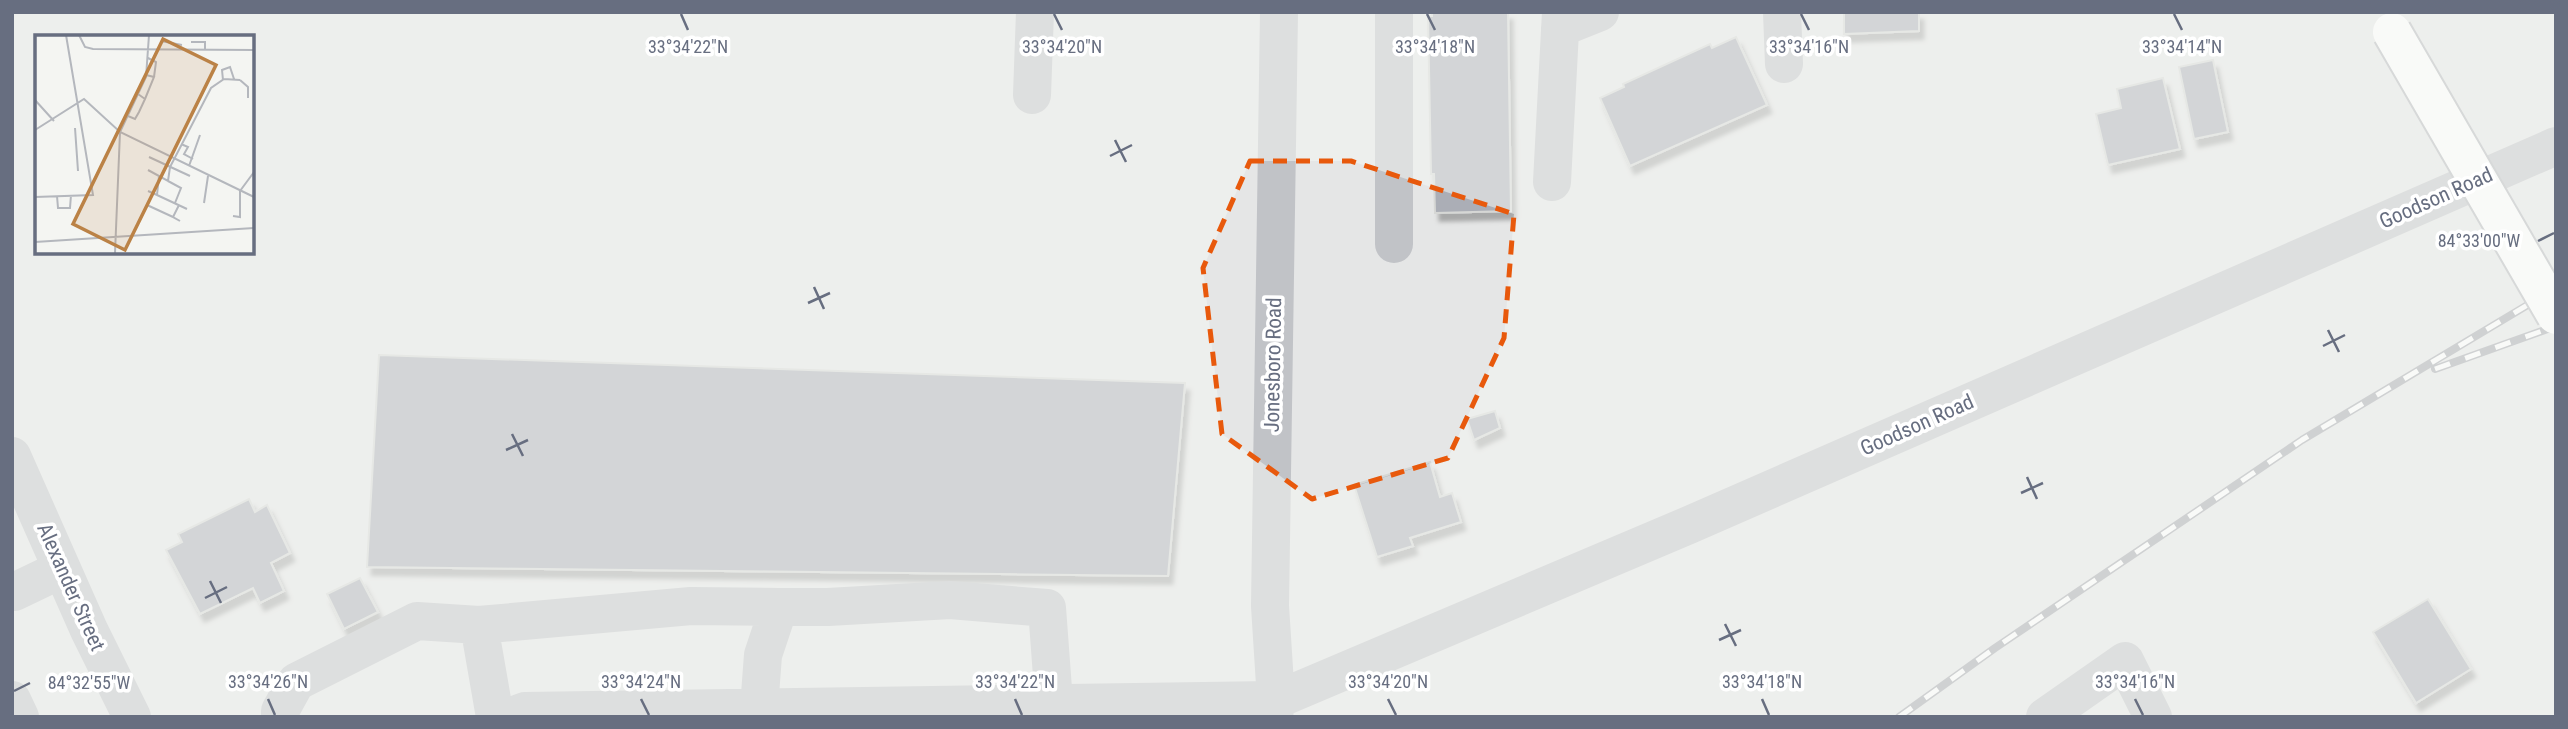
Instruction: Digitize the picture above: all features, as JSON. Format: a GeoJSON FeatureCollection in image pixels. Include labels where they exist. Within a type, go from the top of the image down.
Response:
{"type":"FeatureCollection","features":[{"type":"Feature","properties":{"kind":"main road"},"geometry":{"type":"LineString","coordinates":[[2392,32],[2556,314]]}},
{"type":"Feature","properties":{"kind":"street"},"geometry":{"type":"LineString","coordinates":[[1032,94],[1035,12]]}},
{"type":"Feature","properties":{"kind":"street","name":"Jonesboro Road"},"geometry":{"type":"LineString","coordinates":[[1275,708],[1270,606],[1279,12]]}},
{"type":"Feature","properties":{"kind":"street"},"geometry":{"type":"LineString","coordinates":[[1394,12],[1394,244]]}},
{"type":"Feature","properties":{"kind":"street"},"geometry":{"type":"LineString","coordinates":[[1552,182],[1560,20],[1601,12]]}},
{"type":"Feature","properties":{"kind":"street"},"geometry":{"type":"LineString","coordinates":[[1782,12],[1784,64]]}},
{"type":"Feature","properties":{"kind":"street","name":"Goodson Road"},"geometry":{"type":"LineString","coordinates":[[1275,708],[2556,146]]}},
{"type":"Feature","properties":{"kind":"street","name":"Alexander Street"},"geometry":{"type":"LineString","coordinates":[[13,462],[132,717]]}},
{"type":"Feature","properties":{"kind":"street"},"geometry":{"type":"LineString","coordinates":[[13,591],[62,569]]}},
{"type":"Feature","properties":{"kind":"street"},"geometry":{"type":"LineString","coordinates":[[280,717],[279,711],[296,682],[416,621],[479,625],[691,606],[828,607],[950,600],[1047,608],[1054,704]]}},
{"type":"Feature","properties":{"kind":"street"},"geometry":{"type":"LineString","coordinates":[[759,708],[763,655],[779,607]]}},
{"type":"Feature","properties":{"kind":"street"},"geometry":{"type":"LineString","coordinates":[[479,625],[495,717]]}},
{"type":"Feature","properties":{"kind":"street"},"geometry":{"type":"LineString","coordinates":[[2045,717],[2125,661],[2153,717]]}},
{"type":"Feature","properties":{"kind":"street"},"geometry":{"type":"LineString","coordinates":[[12,700],[20,717]]}},
{"type":"Feature","properties":{"kind":"street"},"geometry":{"type":"LineString","coordinates":[[509,717],[525,711],[1054,704],[1275,708]]}},
{"type":"Feature","properties":{"kind":"highlighted area"},"geometry":{"type":"Polygon","coordinates":[[[1250,161],[1351,161],[1514,214],[1504,338],[1448,458],[1312,499],[1222,434],[1203,268],[1250,161]]]}},
{"type":"Feature","properties":{"kind":"shaded area"},"geometry":{"type":"Polygon","coordinates":[[[12,12],[2556,12],[2556,717],[12,717],[12,12]]]}},
{"type":"Feature","properties":{"kind":"building"},"geometry":{"type":"Polygon","coordinates":[[[1432,12],[1508,12],[1511,211],[1435,213],[1434,174],[1431,174],[1428,16],[1432,16],[1432,12]]]}},
{"type":"Feature","properties":{"kind":"building"},"geometry":{"type":"Polygon","coordinates":[[[1844,12],[1919,12],[1919,31],[1844,34],[1844,12]]]}},
{"type":"Feature","properties":{"kind":"building"},"geometry":{"type":"Polygon","coordinates":[[[1736,37],[1767,105],[1630,166],[1600,98],[1624,87],[1623,84],[1710,44],[1712,48],[1736,37]]]}},
{"type":"Feature","properties":{"kind":"building"},"geometry":{"type":"Polygon","coordinates":[[[2213,60],[2228,132],[2194,139],[2179,67],[2213,60]]]}},
{"type":"Feature","properties":{"kind":"building"},"geometry":{"type":"Polygon","coordinates":[[[2163,78],[2180,149],[2108,165],[2096,114],[2121,108],[2117,89],[2163,78]]]}},
{"type":"Feature","properties":{"kind":"building"},"geometry":{"type":"Polygon","coordinates":[[[379,355],[1185,383],[1168,576],[367,567],[379,355]]]}},
{"type":"Feature","properties":{"kind":"building"},"geometry":{"type":"Polygon","coordinates":[[[1495,411],[1500,428],[1474,440],[1467,419],[1495,411]]]}},
{"type":"Feature","properties":{"kind":"building"},"geometry":{"type":"Polygon","coordinates":[[[1430,462],[1440,497],[1452,493],[1461,522],[1410,538],[1413,546],[1377,557],[1354,485],[1430,462]]]}},
{"type":"Feature","properties":{"kind":"building"},"geometry":{"type":"Polygon","coordinates":[[[249,499],[255,512],[267,505],[290,553],[271,563],[284,591],[260,603],[253,588],[200,614],[166,550],[182,542],[178,534],[249,499]]]}},
{"type":"Feature","properties":{"kind":"building"},"geometry":{"type":"Polygon","coordinates":[[[360,578],[378,612],[344,629],[327,594],[360,578]]]}},
{"type":"Feature","properties":{"kind":"building"},"geometry":{"type":"Polygon","coordinates":[[[2428,599],[2471,669],[2416,703],[2373,632],[2428,599]]]}},
{"type":"Feature","properties":{"kind":"railway"},"geometry":{"type":"LineString","coordinates":[[1899,717],[1995,648],[2302,440],[2556,288]]}},
{"type":"Feature","properties":{"kind":"railway"},"geometry":{"type":"LineString","coordinates":[[2435,369],[2556,326]]}}]}
